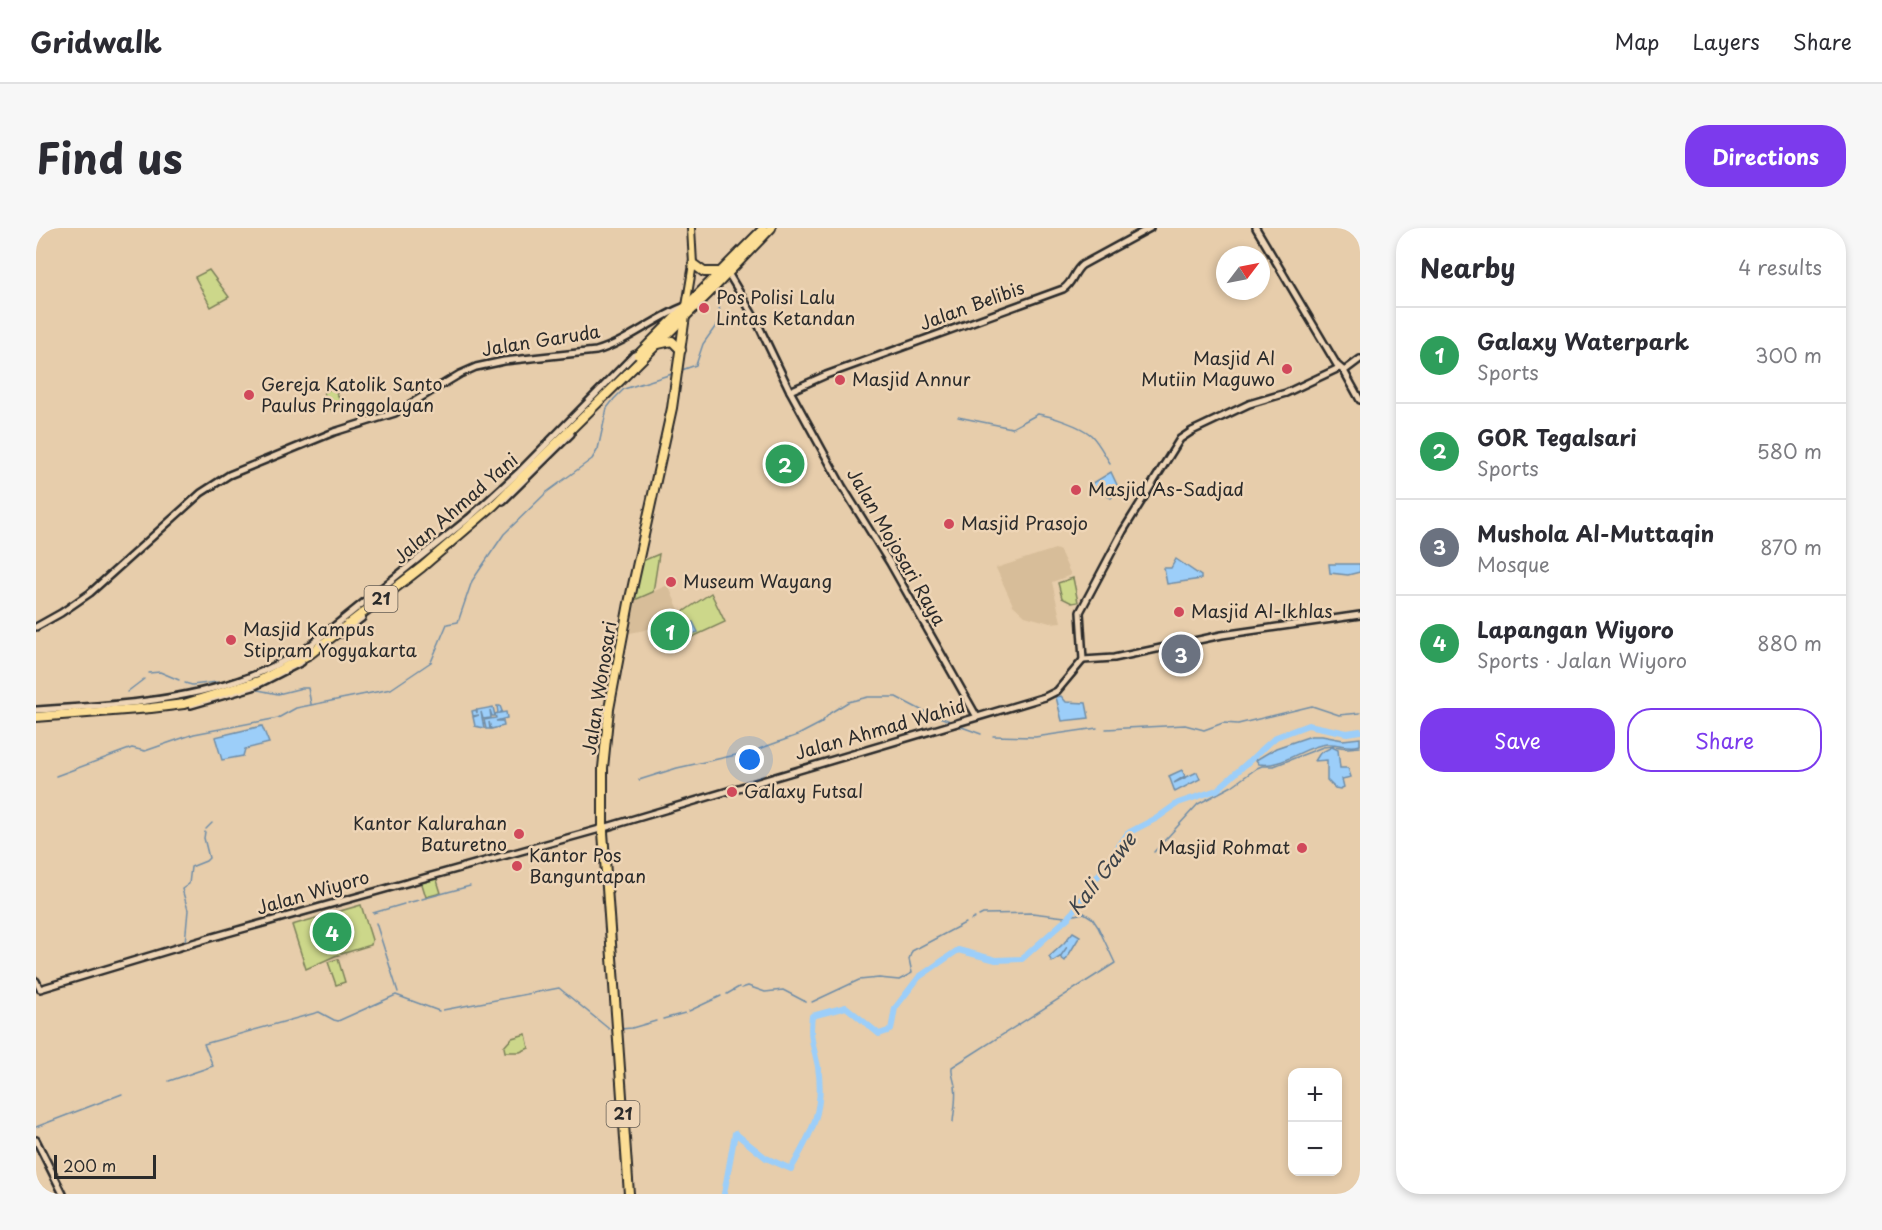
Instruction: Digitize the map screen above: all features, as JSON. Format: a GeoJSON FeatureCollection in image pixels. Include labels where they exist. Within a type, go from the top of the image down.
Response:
{"type":"FeatureCollection","features":[{"type":"Feature","properties":{"kind":"highway"},"geometry":{"type":"LineString","coordinates":[[741,254],[762,228]]}},
{"type":"Feature","properties":{"kind":"highway"},"geometry":{"type":"LineString","coordinates":[[741,254],[773,228]]}},
{"type":"Feature","properties":{"kind":"highway","name":"Jalan Ahmad Yani"},"geometry":{"type":"LineString","coordinates":[[36,715],[151,708],[200,700],[266,677],[310,654],[337,636],[467,529],[549,454],[686,306],[719,272],[741,254]]}},
{"type":"Feature","properties":{"kind":"highway","name":"Jalan Ahmad Yani"},"geometry":{"type":"LineString","coordinates":[[36,715],[55,710],[170,702],[217,691],[283,665],[330,635],[463,527],[685,316],[728,273],[741,254]]}},
{"type":"Feature","properties":{"kind":"highway"},"geometry":{"type":"LineString","coordinates":[[693,264],[704,272],[719,272]]}},
{"type":"Feature","properties":{"kind":"highway","name":"Jalan Wonosari"},"geometry":{"type":"LineString","coordinates":[[629,1194],[603,828],[603,768],[609,709],[678,378],[686,306]]}},
{"type":"Feature","properties":{"kind":"highway"},"geometry":{"type":"LineString","coordinates":[[656,344],[670,340],[681,350]]}},
{"type":"Feature","properties":{"kind":"main road","name":"Jalan Wonosari"},"geometry":{"type":"LineString","coordinates":[[686,306],[693,264],[691,228]]}},
{"type":"Feature","properties":{"kind":"street","name":"Jalan Belibis"},"geometry":{"type":"LineString","coordinates":[[790,391],[826,375],[1063,289],[1071,282],[1075,270],[1082,265],[1150,228]]}},
{"type":"Feature","properties":{"kind":"street"},"geometry":{"type":"LineString","coordinates":[[1256,228],[1360,400]]}},
{"type":"Feature","properties":{"kind":"street","name":"Jalan Mojosari Raya"},"geometry":{"type":"LineString","coordinates":[[728,273],[756,320],[790,391],[842,486],[890,563],[977,717]]}},
{"type":"Feature","properties":{"kind":"street","name":"Jalan Garuda"},"geometry":{"type":"LineString","coordinates":[[36,627],[61,613],[97,587],[205,489],[253,464],[323,436],[395,413],[460,374],[476,367],[504,361],[596,351],[686,306]]}},
{"type":"Feature","properties":{"kind":"street"},"geometry":{"type":"LineString","coordinates":[[1360,359],[1342,370],[1286,393],[1250,404],[1180,439],[1123,531],[1080,612],[1083,660],[1114,657],[1222,635],[1360,615]]}},
{"type":"Feature","properties":{"kind":"street"},"geometry":{"type":"LineString","coordinates":[[323,436],[325,427]]}},
{"type":"Feature","properties":{"kind":"street","name":"Jalan Ahmad Wahid"},"geometry":{"type":"LineString","coordinates":[[603,828],[1052,694],[1083,660]]}},
{"type":"Feature","properties":{"kind":"street","name":"Jalan Wiyoro"},"geometry":{"type":"LineString","coordinates":[[36,981],[40,989],[213,937],[603,828]]}},
{"type":"Feature","properties":{"kind":"street"},"geometry":{"type":"LineString","coordinates":[[36,1140],[63,1194]]}},
{"type":"Feature","properties":{"kind":"shaded area"},"geometry":{"type":"Polygon","coordinates":[[[1055,549],[1060,551],[1071,575],[1052,582],[1061,622],[1050,623],[1025,616],[1013,605],[996,568],[1055,549]]]}},
{"type":"Feature","properties":{"kind":"shaded area"},"geometry":{"type":"Polygon","coordinates":[[[668,585],[680,612],[666,622],[625,634],[630,602],[668,585]]]}},
{"type":"Feature","properties":{"kind":"green space"},"geometry":{"type":"Polygon","coordinates":[[[209,270],[229,297],[211,307],[195,277],[209,270]]]}},
{"type":"Feature","properties":{"kind":"green space"},"geometry":{"type":"Polygon","coordinates":[[[333,387],[343,404],[332,411],[324,393],[333,387]]]}},
{"type":"Feature","properties":{"kind":"green space"},"geometry":{"type":"Polygon","coordinates":[[[659,554],[653,592],[630,602],[640,562],[659,554]]]}},
{"type":"Feature","properties":{"kind":"green space"},"geometry":{"type":"Polygon","coordinates":[[[1073,578],[1078,602],[1072,603],[1062,598],[1058,583],[1073,578]]]}},
{"type":"Feature","properties":{"kind":"green space"},"geometry":{"type":"Polygon","coordinates":[[[711,593],[725,622],[662,651],[655,640],[654,632],[672,623],[671,620],[711,593]]]}},
{"type":"Feature","properties":{"kind":"green space"},"geometry":{"type":"Polygon","coordinates":[[[436,877],[441,893],[426,897],[421,881],[436,877]]]}},
{"type":"Feature","properties":{"kind":"green space"},"geometry":{"type":"Polygon","coordinates":[[[361,905],[372,940],[371,945],[335,956],[306,969],[292,925],[361,905]]]}},
{"type":"Feature","properties":{"kind":"green space"},"geometry":{"type":"Polygon","coordinates":[[[338,959],[345,982],[336,985],[328,962],[338,959]]]}},
{"type":"Feature","properties":{"kind":"green space"},"geometry":{"type":"Polygon","coordinates":[[[526,1034],[529,1048],[520,1052],[505,1052],[504,1047],[512,1038],[526,1034]]]}},
{"type":"Feature","properties":{"kind":"water"},"geometry":{"type":"Polygon","coordinates":[[[1111,472],[1119,489],[1111,498],[1090,485],[1111,472]]]}},
{"type":"Feature","properties":{"kind":"water"},"geometry":{"type":"Polygon","coordinates":[[[1176,559],[1201,576],[1201,579],[1167,584],[1164,568],[1171,568],[1176,559]]]}},
{"type":"Feature","properties":{"kind":"water"},"geometry":{"type":"Polygon","coordinates":[[[1329,564],[1360,564],[1360,572],[1348,575],[1330,573],[1329,564]]]}},
{"type":"Feature","properties":{"kind":"water"},"geometry":{"type":"Polygon","coordinates":[[[693,622],[698,632],[675,644],[671,641],[671,635],[693,622]]]}},
{"type":"Feature","properties":{"kind":"water"},"geometry":{"type":"Polygon","coordinates":[[[1061,696],[1066,702],[1086,703],[1089,718],[1062,721],[1056,697],[1061,696]]]}},
{"type":"Feature","properties":{"kind":"water"},"geometry":{"type":"Polygon","coordinates":[[[497,706],[500,706],[502,711],[500,713],[506,712],[507,718],[496,721],[503,721],[504,726],[491,729],[489,722],[490,729],[486,729],[484,720],[496,718],[497,706]]]}},
{"type":"Feature","properties":{"kind":"water"},"geometry":{"type":"Polygon","coordinates":[[[493,707],[495,716],[492,716],[490,710],[491,718],[483,719],[481,712],[484,728],[475,726],[473,717],[479,715],[473,716],[472,711],[476,710],[477,713],[477,710],[493,707]]]}},
{"type":"Feature","properties":{"kind":"water"},"geometry":{"type":"Polygon","coordinates":[[[262,726],[269,743],[245,749],[243,756],[222,760],[215,737],[262,726]]]}},
{"type":"Feature","properties":{"kind":"water"},"geometry":{"type":"Polygon","coordinates":[[[1311,736],[1343,740],[1360,738],[1360,745],[1327,744],[1276,763],[1259,764],[1256,760],[1276,748],[1311,736]]]}},
{"type":"Feature","properties":{"kind":"water"},"geometry":{"type":"Polygon","coordinates":[[[1332,747],[1338,750],[1340,768],[1348,768],[1351,777],[1342,779],[1344,787],[1340,789],[1335,788],[1327,780],[1327,760],[1315,761],[1320,753],[1332,747]]]}},
{"type":"Feature","properties":{"kind":"water"},"geometry":{"type":"Polygon","coordinates":[[[1182,770],[1185,776],[1174,783],[1197,772],[1200,779],[1175,792],[1169,776],[1182,770]]]}},
{"type":"Feature","properties":{"kind":"water"},"geometry":{"type":"Polygon","coordinates":[[[1073,932],[1080,936],[1065,961],[1060,957],[1052,962],[1049,957],[1073,932]]]}},
{"type":"Feature","properties":{"kind":"waterway"},"geometry":{"type":"LineString","coordinates":[[679,371],[696,365],[703,344],[720,320],[719,301]]}},
{"type":"Feature","properties":{"kind":"waterway"},"geometry":{"type":"LineString","coordinates":[[56,776],[132,748],[145,751],[194,734],[278,718],[296,708],[391,689],[431,662],[447,624],[458,622],[472,581],[504,534],[547,492],[592,459],[598,449],[607,408],[614,399],[624,389],[675,373]]}},
{"type":"Feature","properties":{"kind":"waterway"},"geometry":{"type":"LineString","coordinates":[[958,417],[1012,428],[1038,414],[1050,417],[1073,425],[1091,435],[1110,463]]}},
{"type":"Feature","properties":{"kind":"waterway"},"geometry":{"type":"LineString","coordinates":[[149,673],[160,672],[179,680]]}},
{"type":"Feature","properties":{"kind":"waterway"},"geometry":{"type":"LineString","coordinates":[[127,692],[144,679]]}},
{"type":"Feature","properties":{"kind":"waterway"},"geometry":{"type":"LineString","coordinates":[[185,683],[192,685],[217,682]]}},
{"type":"Feature","properties":{"kind":"waterway"},"geometry":{"type":"LineString","coordinates":[[253,689],[278,694],[308,688],[311,704]]}},
{"type":"Feature","properties":{"kind":"waterway"},"geometry":{"type":"LineString","coordinates":[[759,749],[798,735],[821,723],[830,713],[848,702],[868,697],[896,697],[950,721]]}},
{"type":"Feature","properties":{"kind":"waterway"},"geometry":{"type":"LineString","coordinates":[[1106,729],[1185,725],[1204,730],[1223,723],[1238,724],[1312,706],[1339,715],[1360,713]]}},
{"type":"Feature","properties":{"kind":"waterway","name":"Kali Gawe"},"geometry":{"type":"LineString","coordinates":[[724,1194],[735,1133],[766,1158],[791,1169],[805,1144],[815,1121],[820,1096],[818,1067],[812,1037],[812,1016],[846,1007],[879,1034],[891,1030],[895,1008],[919,977],[958,950],[996,960],[1022,959],[1070,916],[1128,833],[1157,818],[1178,803],[1217,790],[1276,737],[1308,725],[1347,733],[1360,731]]}},
{"type":"Feature","properties":{"kind":"waterway"},"geometry":{"type":"LineString","coordinates":[[959,726],[981,734]]}},
{"type":"Feature","properties":{"kind":"waterway"},"geometry":{"type":"LineString","coordinates":[[993,736],[1035,737],[1097,728]]}},
{"type":"Feature","properties":{"kind":"waterway"},"geometry":{"type":"LineString","coordinates":[[1154,852],[1198,804],[1232,786],[1257,768],[1274,766],[1323,747],[1360,747]]}},
{"type":"Feature","properties":{"kind":"waterway"},"geometry":{"type":"LineString","coordinates":[[639,780],[677,768],[754,751]]}},
{"type":"Feature","properties":{"kind":"waterway"},"geometry":{"type":"LineString","coordinates":[[206,829],[212,823]]}},
{"type":"Feature","properties":{"kind":"waterway"},"geometry":{"type":"LineString","coordinates":[[185,943],[188,910],[182,889],[189,884],[191,867],[209,858],[204,838],[205,832]]}},
{"type":"Feature","properties":{"kind":"waterway"},"geometry":{"type":"LineString","coordinates":[[422,899],[470,886]]}},
{"type":"Feature","properties":{"kind":"waterway"},"geometry":{"type":"LineString","coordinates":[[407,903],[419,900]]}},
{"type":"Feature","properties":{"kind":"waterway"},"geometry":{"type":"LineString","coordinates":[[373,913],[404,904]]}},
{"type":"Feature","properties":{"kind":"waterway"},"geometry":{"type":"LineString","coordinates":[[953,1122],[956,1095],[952,1067],[1115,963],[1098,927],[1092,918],[1084,913],[1065,917],[1032,913],[979,916]]}},
{"type":"Feature","properties":{"kind":"waterway"},"geometry":{"type":"LineString","coordinates":[[971,920],[975,918]]}},
{"type":"Feature","properties":{"kind":"waterway"},"geometry":{"type":"LineString","coordinates":[[376,923],[398,992]]}},
{"type":"Feature","properties":{"kind":"waterway"},"geometry":{"type":"LineString","coordinates":[[812,1002],[859,980],[879,978],[899,980],[912,973],[909,959],[912,951],[965,923]]}},
{"type":"Feature","properties":{"kind":"waterway"},"geometry":{"type":"LineString","coordinates":[[742,988],[748,986],[765,992],[783,990],[806,1002]]}},
{"type":"Feature","properties":{"kind":"waterway"},"geometry":{"type":"LineString","coordinates":[[727,994],[739,987]]}},
{"type":"Feature","properties":{"kind":"waterway"},"geometry":{"type":"LineString","coordinates":[[443,1010],[559,988],[609,1029]]}},
{"type":"Feature","properties":{"kind":"waterway"},"geometry":{"type":"LineString","coordinates":[[169,1081],[213,1066],[204,1044],[319,1012],[338,1021],[396,995],[439,1011]]}},
{"type":"Feature","properties":{"kind":"waterway"},"geometry":{"type":"LineString","coordinates":[[689,1011],[721,996]]}},
{"type":"Feature","properties":{"kind":"waterway"},"geometry":{"type":"LineString","coordinates":[[663,1019],[685,1013]]}},
{"type":"Feature","properties":{"kind":"waterway"},"geometry":{"type":"LineString","coordinates":[[620,1029],[656,1021]]}},
{"type":"Feature","properties":{"kind":"waterway"},"geometry":{"type":"LineString","coordinates":[[36,1127],[122,1094]]}},
{"type":"Feature","properties":{"kind":"place","name":"Pos Polisi Lalu Lintas Ketandan"},"geometry":{"type":"Point","coordinates":[704,308]}},
{"type":"Feature","properties":{"kind":"place","name":"Masjid Al Mutiin Maguwo"},"geometry":{"type":"Point","coordinates":[1287,369]}},
{"type":"Feature","properties":{"kind":"place","name":"Masjid Annur"},"geometry":{"type":"Point","coordinates":[840,380]}},
{"type":"Feature","properties":{"kind":"place","name":"Gereja Katolik Santo Paulus Pringgolayan"},"geometry":{"type":"Point","coordinates":[249,395]}},
{"type":"Feature","properties":{"kind":"place","name":"GOR Tegalsari"},"geometry":{"type":"Point","coordinates":[785,464]}},
{"type":"Feature","properties":{"kind":"place","name":"Masjid As-Sadjad"},"geometry":{"type":"Point","coordinates":[1076,490]}},
{"type":"Feature","properties":{"kind":"place","name":"Masjid Prasojo"},"geometry":{"type":"Point","coordinates":[949,524]}},
{"type":"Feature","properties":{"kind":"place","name":"Museum Wayang"},"geometry":{"type":"Point","coordinates":[671,582]}},
{"type":"Feature","properties":{"kind":"place","name":"Masjid Al-Ikhlas"},"geometry":{"type":"Point","coordinates":[1179,612]}},
{"type":"Feature","properties":{"kind":"place","name":"Galaxy Waterpark"},"geometry":{"type":"Point","coordinates":[670,631]}},
{"type":"Feature","properties":{"kind":"place","name":"Masjid Kampus Stipram Yogyakarta"},"geometry":{"type":"Point","coordinates":[231,640]}},
{"type":"Feature","properties":{"kind":"place","name":"Mushola Al-Muttaqin"},"geometry":{"type":"Point","coordinates":[1181,654]}},
{"type":"Feature","properties":{"kind":"place","name":"Galaxy Futsal"},"geometry":{"type":"Point","coordinates":[732,792]}},
{"type":"Feature","properties":{"kind":"place","name":"Kantor Kalurahan Baturetno"},"geometry":{"type":"Point","coordinates":[519,834]}},
{"type":"Feature","properties":{"kind":"place","name":"Masjid Rohmat"},"geometry":{"type":"Point","coordinates":[1302,848]}},
{"type":"Feature","properties":{"kind":"place","name":"Kantor Pos Banguntapan"},"geometry":{"type":"Point","coordinates":[517,866]}},
{"type":"Feature","properties":{"kind":"place","name":"Lapangan Wiyoro"},"geometry":{"type":"Point","coordinates":[332,932]}}]}
